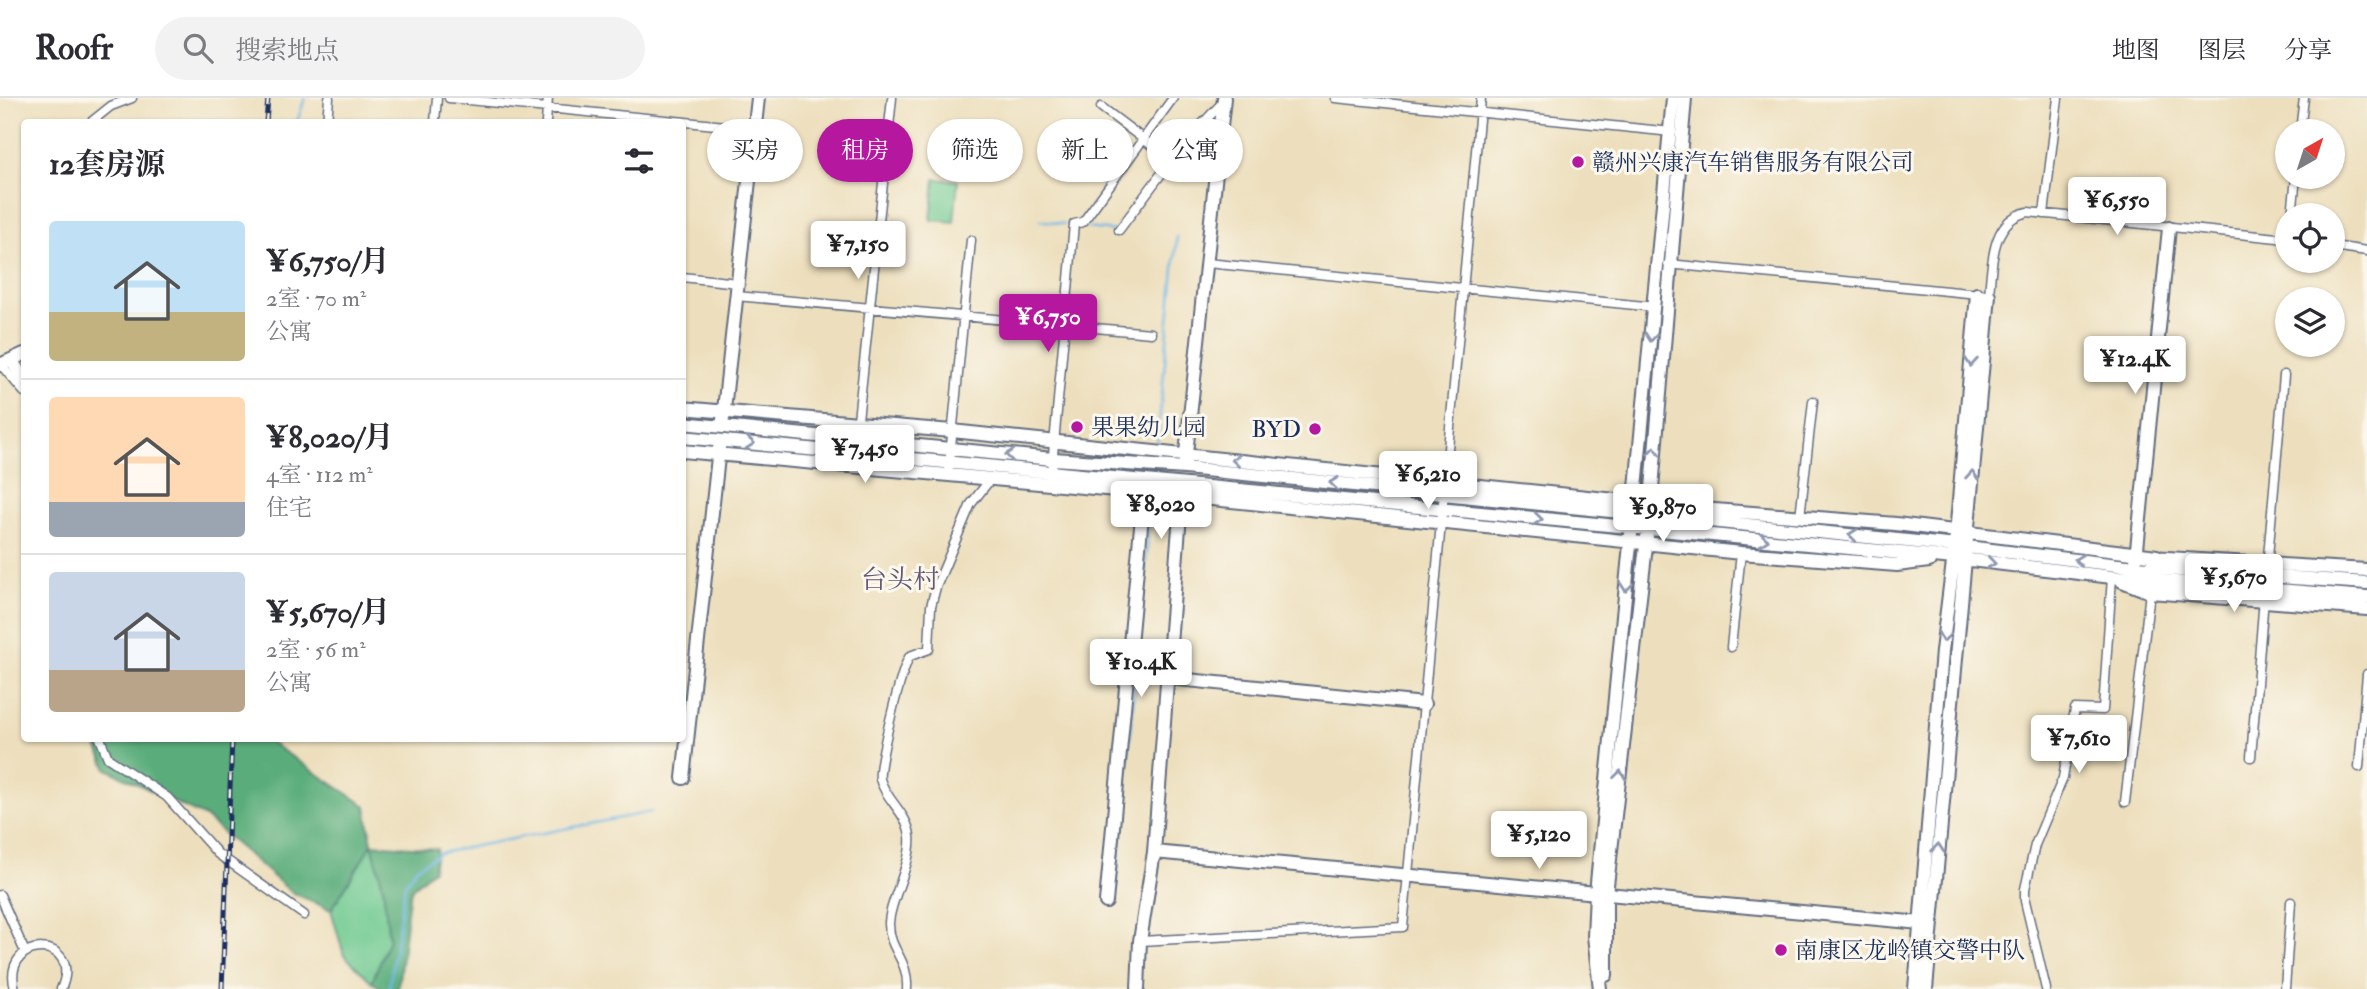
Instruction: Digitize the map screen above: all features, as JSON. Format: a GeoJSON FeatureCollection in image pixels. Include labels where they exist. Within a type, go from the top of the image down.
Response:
{"type":"FeatureCollection","features":[{"type":"Feature","properties":{"kind":"street"},"geometry":{"type":"LineString","coordinates":[[95,119],[111,106],[132,98]]}},
{"type":"Feature","properties":{"kind":"street"},"geometry":{"type":"LineString","coordinates":[[327,119],[329,98]]}},
{"type":"Feature","properties":{"kind":"street"},"geometry":{"type":"LineString","coordinates":[[435,119],[438,98]]}},
{"type":"Feature","properties":{"kind":"street"},"geometry":{"type":"LineString","coordinates":[[449,98],[656,119]]}},
{"type":"Feature","properties":{"kind":"street"},"geometry":{"type":"LineString","coordinates":[[545,119],[548,98]]}},
{"type":"Feature","properties":{"kind":"street"},"geometry":{"type":"LineString","coordinates":[[756,119],[758,98]]}},
{"type":"Feature","properties":{"kind":"street"},"geometry":{"type":"LineString","coordinates":[[853,467],[892,98]]}},
{"type":"Feature","properties":{"kind":"street"},"geometry":{"type":"LineString","coordinates":[[1051,473],[1074,224],[1083,222],[1173,98]]}},
{"type":"Feature","properties":{"kind":"street"},"geometry":{"type":"LineString","coordinates":[[1335,98],[1676,133]]}},
{"type":"Feature","properties":{"kind":"street"},"geometry":{"type":"LineString","coordinates":[[1140,940],[1403,926],[1481,98]]}},
{"type":"Feature","properties":{"kind":"street"},"geometry":{"type":"LineString","coordinates":[[1600,989],[1594,936],[1648,529],[1664,264],[1676,133],[1674,98]]}},
{"type":"Feature","properties":{"kind":"street"},"geometry":{"type":"LineString","coordinates":[[1676,133],[1685,98]]}},
{"type":"Feature","properties":{"kind":"street"},"geometry":{"type":"LineString","coordinates":[[2044,214],[2058,98]]}},
{"type":"Feature","properties":{"kind":"street"},"geometry":{"type":"LineString","coordinates":[[2301,119],[2304,98]]}},
{"type":"Feature","properties":{"kind":"street"},"geometry":{"type":"LineString","coordinates":[[1207,119],[1224,100]]}},
{"type":"Feature","properties":{"kind":"street"},"geometry":{"type":"LineString","coordinates":[[1138,989],[1140,940],[1154,852],[1183,483],[1224,100]]}},
{"type":"Feature","properties":{"kind":"street"},"geometry":{"type":"LineString","coordinates":[[1101,107],[1147,142]]}},
{"type":"Feature","properties":{"kind":"street"},"geometry":{"type":"LineString","coordinates":[[686,122],[707,124]]}},
{"type":"Feature","properties":{"kind":"street"},"geometry":{"type":"LineString","coordinates":[[683,778],[749,182]]}},
{"type":"Feature","properties":{"kind":"street"},"geometry":{"type":"LineString","coordinates":[[1119,230],[1155,182]]}},
{"type":"Feature","properties":{"kind":"street"},"geometry":{"type":"LineString","coordinates":[[1926,989],[1983,295],[2001,228],[2015,215],[2044,214],[2275,238]]}},
{"type":"Feature","properties":{"kind":"street"},"geometry":{"type":"LineString","coordinates":[[2135,560],[2169,228]]}},
{"type":"Feature","properties":{"kind":"street"},"geometry":{"type":"LineString","coordinates":[[948,477],[971,240]]}},
{"type":"Feature","properties":{"kind":"street"},"geometry":{"type":"LineString","coordinates":[[2345,248],[2367,251]]}},
{"type":"Feature","properties":{"kind":"street"},"geometry":{"type":"LineString","coordinates":[[1207,263],[1655,307]]}},
{"type":"Feature","properties":{"kind":"street"},"geometry":{"type":"LineString","coordinates":[[1664,264],[1983,295]]}},
{"type":"Feature","properties":{"kind":"street"},"geometry":{"type":"LineString","coordinates":[[1606,989],[1601,893],[1630,542],[1655,307],[1664,264]]}},
{"type":"Feature","properties":{"kind":"street"},"geometry":{"type":"LineString","coordinates":[[686,277],[738,283]]}},
{"type":"Feature","properties":{"kind":"street"},"geometry":{"type":"LineString","coordinates":[[736,296],[1151,333]]}},
{"type":"Feature","properties":{"kind":"street"},"geometry":{"type":"LineString","coordinates":[[9,362],[21,376]]}},
{"type":"Feature","properties":{"kind":"street"},"geometry":{"type":"LineString","coordinates":[[9,362],[21,386]]}},
{"type":"Feature","properties":{"kind":"street"},"geometry":{"type":"LineString","coordinates":[[2251,757],[2284,375]]}},
{"type":"Feature","properties":{"kind":"street"},"geometry":{"type":"LineString","coordinates":[[1800,517],[1813,401]]}},
{"type":"Feature","properties":{"kind":"street"},"geometry":{"type":"LineString","coordinates":[[686,408],[1054,441],[1186,461],[1445,489],[1634,507],[1800,517],[1962,532],[2367,597]]}},
{"type":"Feature","properties":{"kind":"street"},"geometry":{"type":"LineString","coordinates":[[686,424],[721,434]]}},
{"type":"Feature","properties":{"kind":"street"},"geometry":{"type":"LineString","coordinates":[[686,437],[721,434],[950,456],[1051,473],[1144,494],[1961,553]]}},
{"type":"Feature","properties":{"kind":"street"},"geometry":{"type":"LineString","coordinates":[[686,451],[989,481],[1186,461]]}},
{"type":"Feature","properties":{"kind":"street"},"geometry":{"type":"LineString","coordinates":[[1051,473],[1183,483],[1630,542],[1741,553],[1897,565],[1961,553]]}},
{"type":"Feature","properties":{"kind":"street"},"geometry":{"type":"LineString","coordinates":[[907,989],[906,966],[892,943],[889,919],[902,884],[910,835],[901,813],[881,783],[879,766],[902,670],[910,656],[929,649],[931,607],[936,587],[971,504],[989,481]]}},
{"type":"Feature","properties":{"kind":"street"},"geometry":{"type":"LineString","coordinates":[[1106,902],[1144,494]]}},
{"type":"Feature","properties":{"kind":"street"},"geometry":{"type":"LineString","coordinates":[[1650,508],[1961,553],[2113,571],[2266,581],[2367,583]]}},
{"type":"Feature","properties":{"kind":"street"},"geometry":{"type":"LineString","coordinates":[[1731,647],[1741,553]]}},
{"type":"Feature","properties":{"kind":"street"},"geometry":{"type":"LineString","coordinates":[[1915,989],[1942,651],[1961,553]]}},
{"type":"Feature","properties":{"kind":"street"},"geometry":{"type":"LineString","coordinates":[[2113,571],[2135,560],[2157,556],[2266,581],[2367,609]]}},
{"type":"Feature","properties":{"kind":"street"},"geometry":{"type":"LineString","coordinates":[[2113,571],[2150,593],[2367,570]]}},
{"type":"Feature","properties":{"kind":"street"},"geometry":{"type":"LineString","coordinates":[[2046,989],[2025,901],[2029,867],[2063,778],[2075,709],[2103,710],[2113,571]]}},
{"type":"Feature","properties":{"kind":"street"},"geometry":{"type":"LineString","coordinates":[[2125,802],[2150,593]]}},
{"type":"Feature","properties":{"kind":"street"},"geometry":{"type":"LineString","coordinates":[[2359,767],[2367,674]]}},
{"type":"Feature","properties":{"kind":"street"},"geometry":{"type":"LineString","coordinates":[[1168,678],[1424,704]]}},
{"type":"Feature","properties":{"kind":"street"},"geometry":{"type":"LineString","coordinates":[[102,742],[108,758],[167,797],[218,854],[304,915]]}},
{"type":"Feature","properties":{"kind":"street"},"geometry":{"type":"LineString","coordinates":[[1154,852],[1922,923]]}},
{"type":"Feature","properties":{"kind":"street"},"geometry":{"type":"LineString","coordinates":[[0,895],[24,950]]}},
{"type":"Feature","properties":{"kind":"street"},"geometry":{"type":"LineString","coordinates":[[2285,989],[2291,902]]}},
{"type":"Feature","properties":{"kind":"street"},"geometry":{"type":"LineString","coordinates":[[15,989],[11,981],[12,964],[24,950],[41,947],[58,955],[66,972],[61,989]]}},
{"type":"Feature","properties":{"kind":"green space"},"geometry":{"type":"Polygon","coordinates":[[[935,182],[958,182],[954,222],[931,220],[935,182]]]}},
{"type":"Feature","properties":{"kind":"green space"},"geometry":{"type":"Polygon","coordinates":[[[95,742],[270,742],[366,806],[372,844],[331,910],[291,892],[205,817],[107,769],[95,742]]]}},
{"type":"Feature","properties":{"kind":"green space"},"geometry":{"type":"Polygon","coordinates":[[[372,844],[383,887],[389,939],[372,982],[344,955],[331,910],[372,844]]]}},
{"type":"Feature","properties":{"kind":"green space"},"geometry":{"type":"Polygon","coordinates":[[[372,844],[437,849],[433,870],[412,888],[409,897],[398,989],[383,989],[372,982],[389,939],[383,887],[372,844]]]}},
{"type":"Feature","properties":{"kind":"waterway"},"geometry":{"type":"LineString","coordinates":[[298,119],[305,98]]}},
{"type":"Feature","properties":{"kind":"waterway"},"geometry":{"type":"LineString","coordinates":[[1040,220],[1064,224]]}},
{"type":"Feature","properties":{"kind":"waterway"},"geometry":{"type":"LineString","coordinates":[[1087,228],[1115,231]]}},
{"type":"Feature","properties":{"kind":"waterway"},"geometry":{"type":"LineString","coordinates":[[1157,445],[1177,237]]}},
{"type":"Feature","properties":{"kind":"waterway"},"geometry":{"type":"LineString","coordinates":[[1116,895],[1151,503]]}},
{"type":"Feature","properties":{"kind":"waterway"},"geometry":{"type":"LineString","coordinates":[[389,989],[405,884],[417,867],[440,853],[651,812]]}},
{"type":"Feature","properties":{"kind":"railway"},"geometry":{"type":"LineString","coordinates":[[266,119],[268,98]]}},
{"type":"Feature","properties":{"kind":"railway"},"geometry":{"type":"LineString","coordinates":[[222,989],[232,742]]}},
{"type":"Feature","properties":{"kind":"place","name":"赣州兴康汽车销售服务有限公司"},"geometry":{"type":"Point","coordinates":[1578,162]}},
{"type":"Feature","properties":{"kind":"place","name":"果果幼儿园"},"geometry":{"type":"Point","coordinates":[1077,427]}},
{"type":"Feature","properties":{"kind":"place","name":"BYD"},"geometry":{"type":"Point","coordinates":[1315,429]}},
{"type":"Feature","properties":{"kind":"place","name":"南康区龙岭镇交警中队"},"geometry":{"type":"Point","coordinates":[1781,950]}},
{"type":"Feature","properties":{"kind":"district","name":"台头村"},"geometry":{"type":"Point","coordinates":[900,580]}}]}
